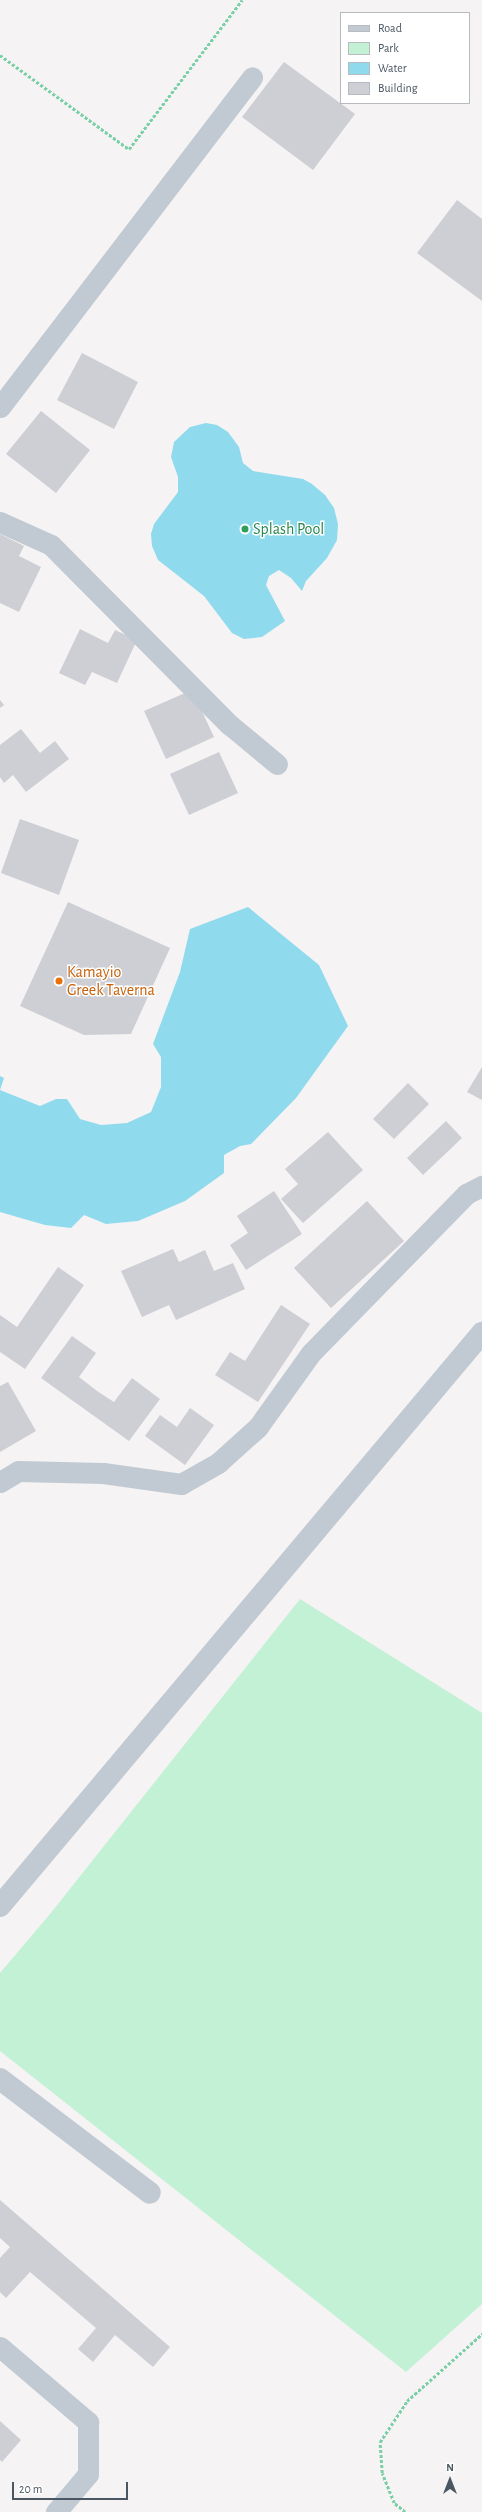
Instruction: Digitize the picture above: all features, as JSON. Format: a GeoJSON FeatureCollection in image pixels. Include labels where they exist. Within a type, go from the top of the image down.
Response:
{"type":"FeatureCollection","features":[{"type":"Feature","properties":{"kind":"street"},"geometry":{"type":"LineString","coordinates":[[0,1906],[482,1333]]}},
{"type":"Feature","properties":{"kind":"street"},"geometry":{"type":"LineString","coordinates":[[0,2079],[150,2193]]}},
{"type":"Feature","properties":{"kind":"lane"},"geometry":{"type":"LineString","coordinates":[[0,407],[252,77]]}},
{"type":"Feature","properties":{"kind":"lane"},"geometry":{"type":"LineString","coordinates":[[0,522],[51,545],[230,725],[277,764]]}},
{"type":"Feature","properties":{"kind":"lane"},"geometry":{"type":"LineString","coordinates":[[0,1482],[18,1471],[103,1473],[181,1484],[218,1463],[258,1427],[311,1353],[466,1194],[482,1186]]}},
{"type":"Feature","properties":{"kind":"lane"},"geometry":{"type":"LineString","coordinates":[[0,2346],[88,2422],[88,2474],[56,2512]]}},
{"type":"Feature","properties":{"kind":"path"},"geometry":{"type":"LineString","coordinates":[[0,55],[129,149],[242,0]]}},
{"type":"Feature","properties":{"kind":"path"},"geometry":{"type":"LineString","coordinates":[[405,2512],[394,2504],[382,2473],[380,2442],[407,2401],[482,2334]]}},
{"type":"Feature","properties":{"kind":"green space"},"geometry":{"type":"Polygon","coordinates":[[[300,1599],[482,1713],[482,2304],[406,2372],[0,2051],[0,1973],[50,1914],[300,1599]]]}},
{"type":"Feature","properties":{"kind":"water","name":"Splash Pool"},"geometry":{"type":"Polygon","coordinates":[[[206,423],[217,425],[228,432],[239,447],[243,463],[253,471],[303,479],[312,484],[325,495],[334,508],[338,524],[337,540],[327,558],[306,581],[302,591],[291,578],[279,570],[269,576],[266,585],[285,621],[262,637],[244,639],[232,633],[204,596],[158,560],[152,546],[151,534],[154,524],[178,492],[178,477],[171,457],[174,442],[190,427],[206,423]]]}},
{"type":"Feature","properties":{"kind":"water"},"geometry":{"type":"Polygon","coordinates":[[[248,907],[319,965],[348,1026],[296,1098],[251,1144],[240,1146],[224,1155],[224,1173],[185,1201],[138,1221],[106,1224],[84,1215],[71,1228],[45,1225],[0,1212],[0,1090],[40,1106],[56,1099],[67,1099],[80,1119],[101,1125],[127,1123],[151,1112],[161,1087],[161,1057],[153,1044],[180,972],[190,929],[248,907]]]}},
{"type":"Feature","properties":{"kind":"water"},"geometry":{"type":"Polygon","coordinates":[[[0,1076],[4,1078],[0,1090],[0,1076]]]}},
{"type":"Feature","properties":{"kind":"building"},"geometry":{"type":"Polygon","coordinates":[[[284,62],[355,114],[313,170],[242,117],[284,62]]]}},
{"type":"Feature","properties":{"kind":"building"},"geometry":{"type":"Polygon","coordinates":[[[457,200],[482,219],[482,301],[417,253],[457,200]]]}},
{"type":"Feature","properties":{"kind":"building"},"geometry":{"type":"Polygon","coordinates":[[[82,353],[138,382],[114,429],[57,400],[82,353]]]}},
{"type":"Feature","properties":{"kind":"building"},"geometry":{"type":"Polygon","coordinates":[[[41,411],[90,450],[56,493],[6,454],[41,411]]]}},
{"type":"Feature","properties":{"kind":"building"},"geometry":{"type":"Polygon","coordinates":[[[0,534],[24,546],[19,556],[41,567],[19,612],[0,603],[0,534]]]}},
{"type":"Feature","properties":{"kind":"building"},"geometry":{"type":"Polygon","coordinates":[[[80,629],[108,643],[115,630],[137,640],[117,683],[92,672],[85,685],[59,673],[80,629]]]}},
{"type":"Feature","properties":{"kind":"building"},"geometry":{"type":"Polygon","coordinates":[[[192,690],[214,737],[166,759],[144,711],[192,690]]]}},
{"type":"Feature","properties":{"kind":"building"},"geometry":{"type":"Polygon","coordinates":[[[0,700],[4,705],[0,708],[0,700]]]}},
{"type":"Feature","properties":{"kind":"building"},"geometry":{"type":"Polygon","coordinates":[[[21,729],[40,753],[55,741],[69,759],[26,792],[13,775],[4,783],[0,777],[0,745],[21,729]]]}},
{"type":"Feature","properties":{"kind":"building"},"geometry":{"type":"Polygon","coordinates":[[[219,752],[238,793],[189,815],[170,774],[219,752]]]}},
{"type":"Feature","properties":{"kind":"building"},"geometry":{"type":"Polygon","coordinates":[[[20,819],[79,840],[59,895],[1,873],[20,819]]]}},
{"type":"Feature","properties":{"kind":"building"},"geometry":{"type":"Polygon","coordinates":[[[68,902],[170,948],[131,1034],[84,1035],[20,1006],[68,902]]]}},
{"type":"Feature","properties":{"kind":"building"},"geometry":{"type":"Polygon","coordinates":[[[482,1067],[482,1100],[467,1092],[482,1067]]]}},
{"type":"Feature","properties":{"kind":"building"},"geometry":{"type":"Polygon","coordinates":[[[408,1083],[429,1104],[394,1139],[373,1119],[408,1083]]]}},
{"type":"Feature","properties":{"kind":"building"},"geometry":{"type":"Polygon","coordinates":[[[446,1121],[462,1138],[423,1175],[407,1158],[446,1121]]]}},
{"type":"Feature","properties":{"kind":"building"},"geometry":{"type":"Polygon","coordinates":[[[328,1132],[363,1170],[303,1223],[281,1199],[298,1184],[285,1169],[328,1132]]]}},
{"type":"Feature","properties":{"kind":"building"},"geometry":{"type":"Polygon","coordinates":[[[274,1191],[302,1234],[246,1270],[230,1245],[248,1233],[237,1216],[274,1191]]]}},
{"type":"Feature","properties":{"kind":"building"},"geometry":{"type":"Polygon","coordinates":[[[367,1201],[404,1241],[331,1308],[294,1268],[367,1201]]]}},
{"type":"Feature","properties":{"kind":"building"},"geometry":{"type":"Polygon","coordinates":[[[173,1249],[179,1262],[205,1250],[214,1271],[233,1263],[245,1289],[176,1320],[169,1305],[142,1317],[121,1271],[173,1249]]]}},
{"type":"Feature","properties":{"kind":"building"},"geometry":{"type":"Polygon","coordinates":[[[58,1267],[84,1285],[25,1369],[0,1352],[0,1315],[17,1327],[58,1267]]]}},
{"type":"Feature","properties":{"kind":"building"},"geometry":{"type":"Polygon","coordinates":[[[281,1305],[310,1324],[258,1402],[215,1375],[230,1352],[245,1361],[281,1305]]]}},
{"type":"Feature","properties":{"kind":"building"},"geometry":{"type":"Polygon","coordinates":[[[72,1336],[96,1353],[79,1377],[97,1391],[114,1402],[132,1378],[160,1399],[129,1441],[41,1378],[72,1336]]]}},
{"type":"Feature","properties":{"kind":"building"},"geometry":{"type":"Polygon","coordinates":[[[8,1382],[36,1431],[0,1452],[0,1386],[8,1382]]]}},
{"type":"Feature","properties":{"kind":"building"},"geometry":{"type":"Polygon","coordinates":[[[190,1408],[214,1425],[185,1465],[145,1436],[160,1415],[177,1427],[190,1408]]]}},
{"type":"Feature","properties":{"kind":"building"},"geometry":{"type":"Polygon","coordinates":[[[0,2200],[170,2347],[153,2367],[115,2335],[93,2362],[78,2349],[96,2328],[30,2272],[6,2298],[0,2292],[0,2258],[10,2247],[0,2238],[0,2200]]]}},
{"type":"Feature","properties":{"kind":"building"},"geometry":{"type":"Polygon","coordinates":[[[0,2421],[21,2440],[2,2462],[0,2460],[0,2421]]]}},
{"type":"Feature","properties":{"kind":"place","name":"Splash Pool"},"geometry":{"type":"Point","coordinates":[245,529]}},
{"type":"Feature","properties":{"kind":"place","name":"Kamayio Greek Taverna"},"geometry":{"type":"Point","coordinates":[59,981]}}]}
